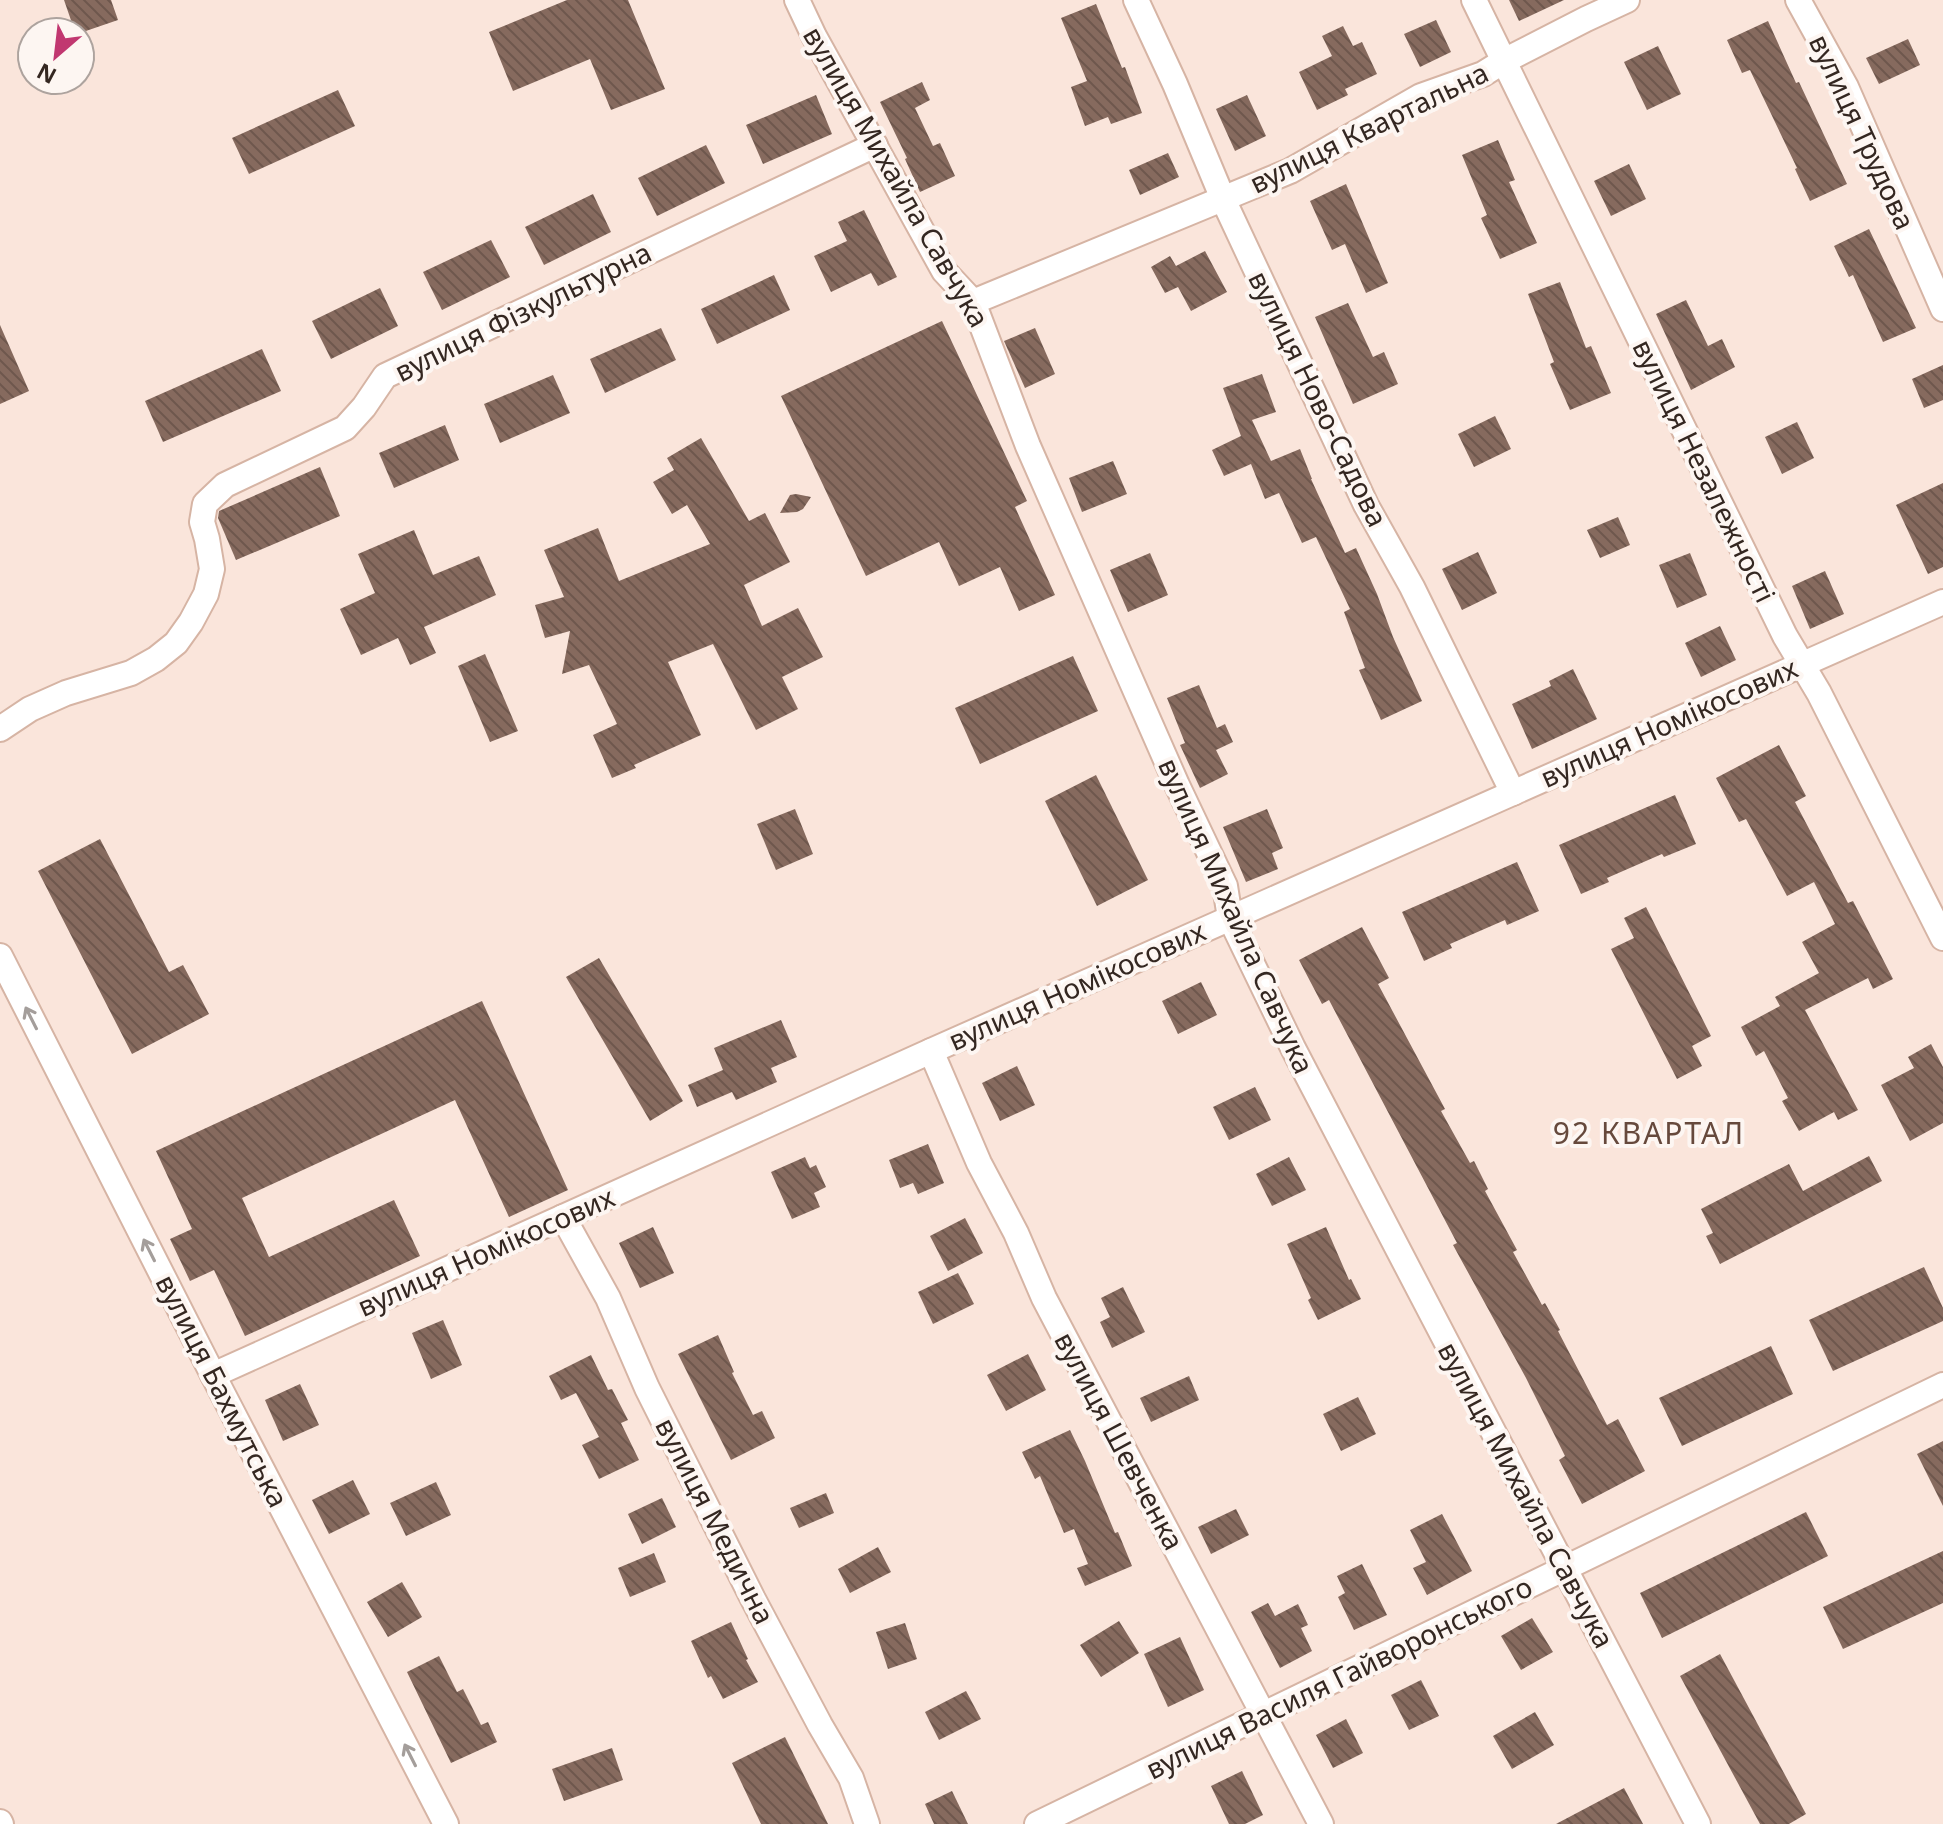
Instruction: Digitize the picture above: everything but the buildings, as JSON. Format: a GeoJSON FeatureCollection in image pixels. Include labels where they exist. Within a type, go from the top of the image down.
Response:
{"type":"FeatureCollection","features":[{"type":"Feature","properties":{"kind":"street","name":"вулиця Михайла Савчука"},"geometry":{"type":"LineString","coordinates":[[797,0],[944,271],[973,302],[1028,446],[1177,785],[1225,886],[1230,918],[1293,1048],[1698,1824]]}},
{"type":"Feature","properties":{"kind":"street","name":"вулиця Ново-Садова"},"geometry":{"type":"LineString","coordinates":[[1136,0],[1223,199],[1366,505],[1412,587],[1513,793]]}},
{"type":"Feature","properties":{"kind":"street","name":"вулиця Незалежності"},"geometry":{"type":"LineString","coordinates":[[1474,0],[1778,621],[1819,693],[1943,938]]}},
{"type":"Feature","properties":{"kind":"street","name":"вулиця Квартальна"},"geometry":{"type":"LineString","coordinates":[[973,302],[1290,171],[1421,96],[1483,74],[1627,0]]}},
{"type":"Feature","properties":{"kind":"street","name":"вулиця Трудова"},"geometry":{"type":"LineString","coordinates":[[1798,0],[1846,87],[1943,309]]}},
{"type":"Feature","properties":{"kind":"street","name":"вулиця Фізкультурна"},"geometry":{"type":"LineString","coordinates":[[0,729],[30,709],[66,693],[131,673],[176,643],[206,594],[212,569],[202,522],[205,504],[225,485],[345,428],[385,376],[875,145]]}},
{"type":"Feature","properties":{"kind":"street","name":"вулиця Номікосових"},"geometry":{"type":"LineString","coordinates":[[213,1375],[931,1051],[1943,602]]}},
{"type":"Feature","properties":{"kind":"street","name":"вулиця Бахмутська"},"geometry":{"type":"LineString","coordinates":[[0,956],[446,1824]]}},
{"type":"Feature","properties":{"kind":"street","name":"вулиця Шевченка"},"geometry":{"type":"LineString","coordinates":[[931,1051],[979,1163],[1016,1233],[1044,1298],[1321,1824]]}},
{"type":"Feature","properties":{"kind":"street","name":"вулиця Медична"},"geometry":{"type":"LineString","coordinates":[[563,1217],[608,1298],[647,1388],[753,1599],[851,1778],[867,1824]]}},
{"type":"Feature","properties":{"kind":"street","name":"вулиця Василя Гайворонського"},"geometry":{"type":"LineString","coordinates":[[1037,1824],[1943,1385]]}},
{"type":"Feature","properties":{"kind":"district","name":"92 КВАРТАЛ"},"geometry":{"type":"Point","coordinates":[1649,1134]}}]}
